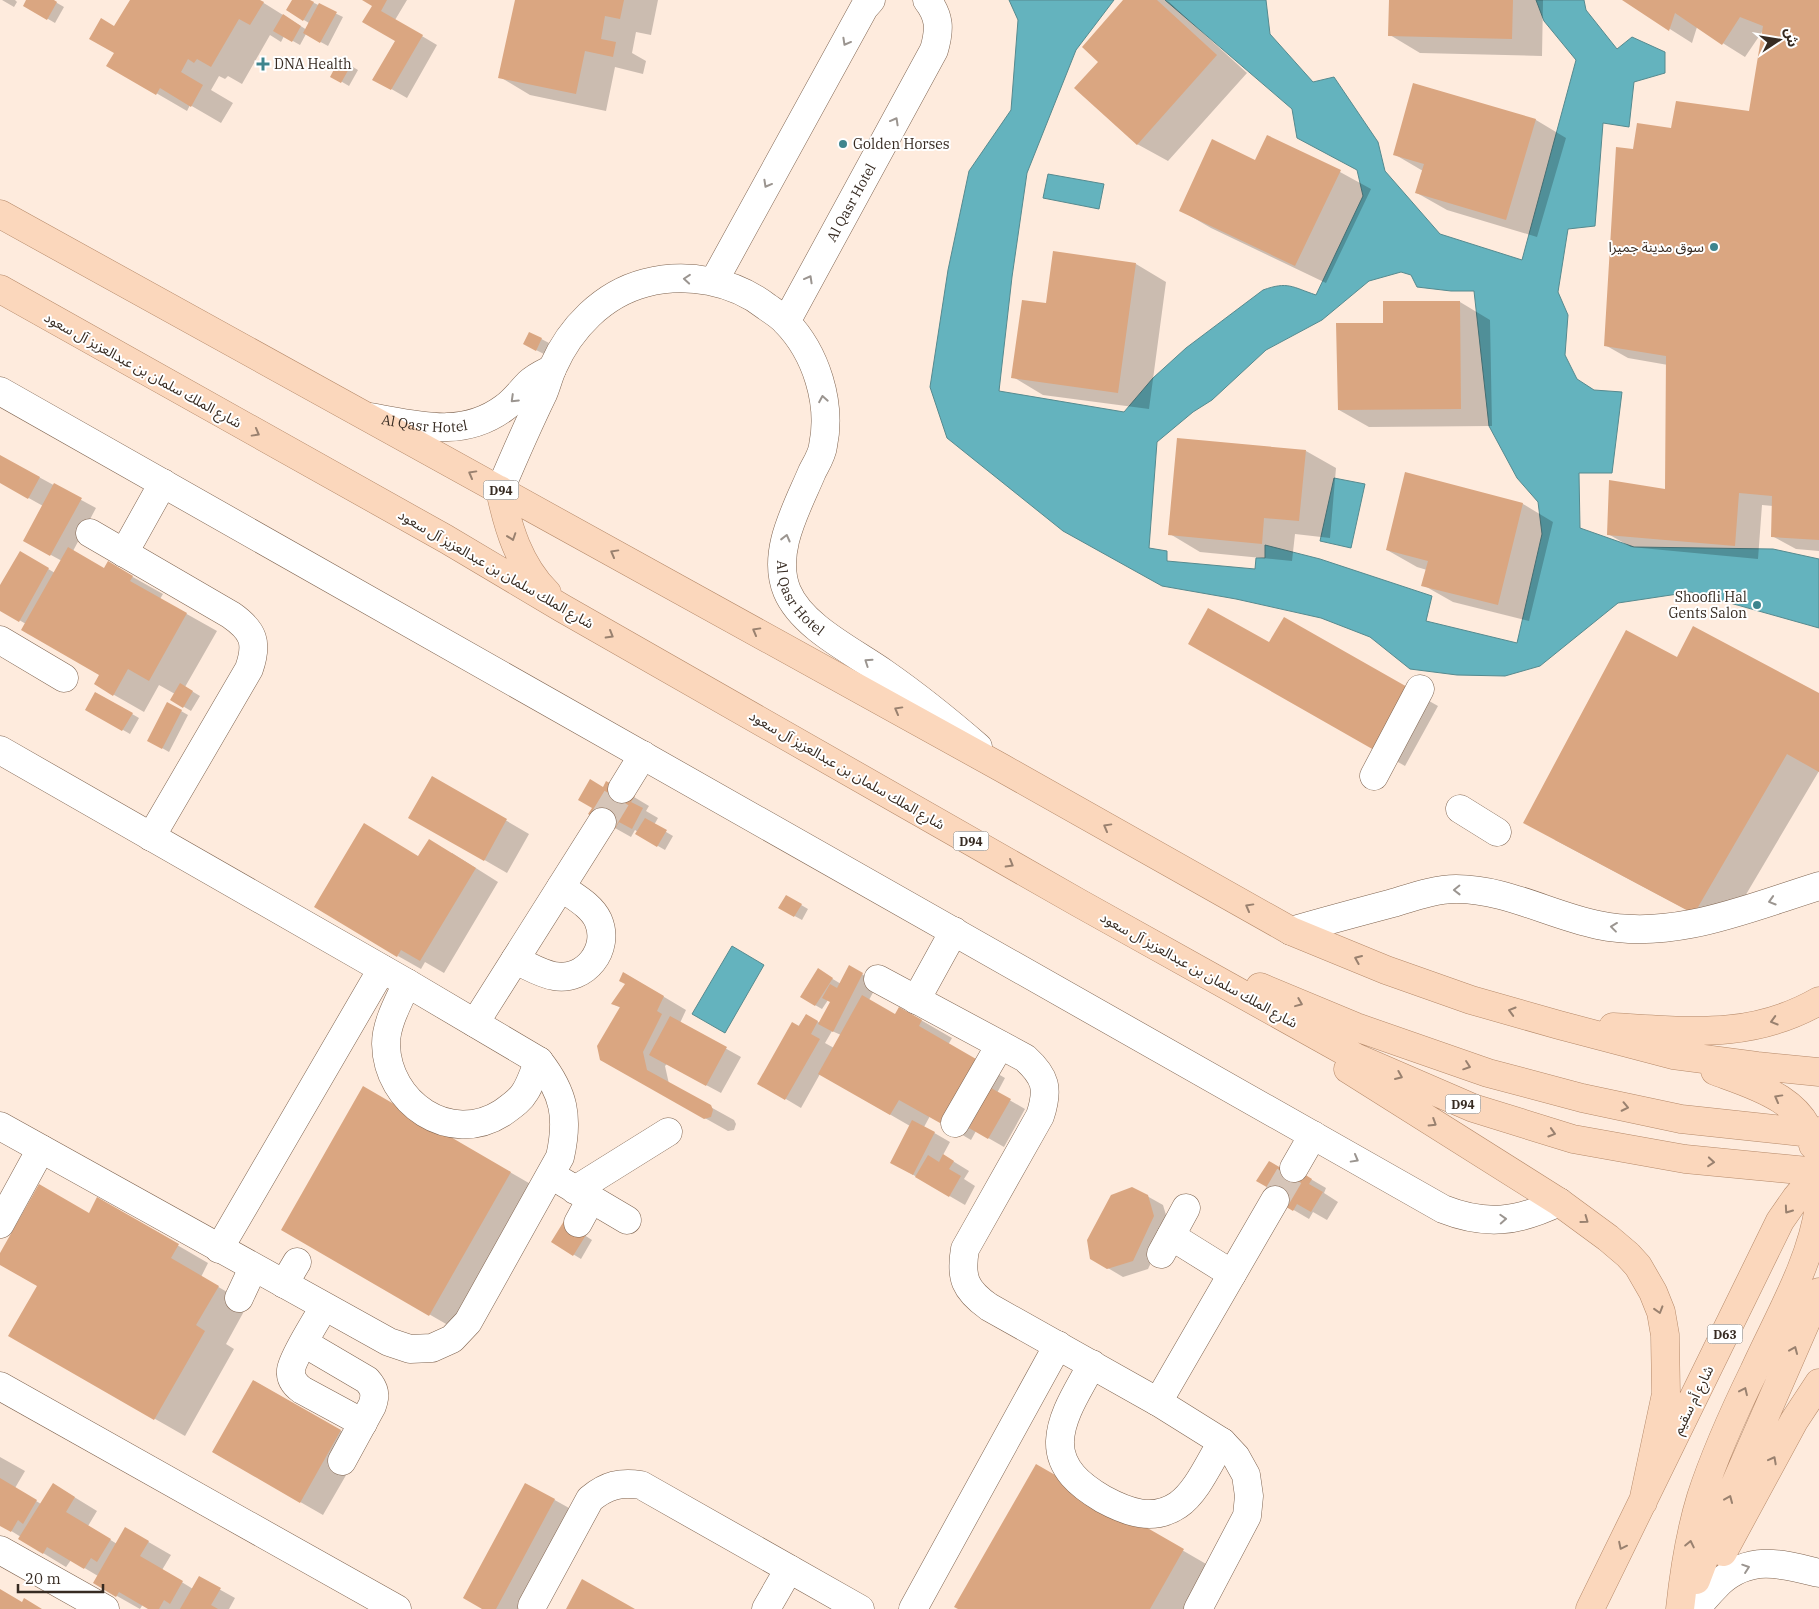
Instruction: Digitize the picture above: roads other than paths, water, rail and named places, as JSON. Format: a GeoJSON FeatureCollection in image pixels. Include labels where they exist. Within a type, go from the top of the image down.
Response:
{"type":"FeatureCollection","features":[{"type":"Feature","properties":{"kind":"main road","name":"D94"},"geometry":{"type":"LineString","coordinates":[[0,214],[1002,768],[1291,931],[1386,970],[1471,1000],[1673,1055],[1819,1072]]}},
{"type":"Feature","properties":{"kind":"main road","name":"شارع الملك سلمان بن عبدالعزيز آل سعود"},"geometry":{"type":"LineString","coordinates":[[0,289],[446,539],[562,608],[1140,938],[1355,1057],[1473,1108],[1583,1141],[1686,1159],[1819,1174]]}},
{"type":"Feature","properties":{"kind":"main road"},"geometry":{"type":"LineString","coordinates":[[500,490],[505,515],[517,550],[542,589],[562,608]]}},
{"type":"Feature","properties":{"kind":"main road"},"geometry":{"type":"LineString","coordinates":[[1140,938],[1356,1027],[1488,1073],[1582,1098],[1681,1118],[1815,1132]]}},
{"type":"Feature","properties":{"kind":"main road"},"geometry":{"type":"LineString","coordinates":[[1140,938],[1559,1202],[1608,1238],[1638,1266],[1653,1292],[1661,1312],[1665,1335],[1666,1394],[1643,1502]]}},
{"type":"Feature","properties":{"kind":"main road"},"geometry":{"type":"LineString","coordinates":[[1559,1024],[1719,1031],[1779,1020],[1819,1001]]}},
{"type":"Feature","properties":{"kind":"main road"},"geometry":{"type":"LineString","coordinates":[[1673,1055],[1770,1093],[1787,1103],[1815,1132],[1819,1174]]}},
{"type":"Feature","properties":{"kind":"main road","name":"شارع أم سقيم"},"geometry":{"type":"LineString","coordinates":[[1590,1609],[1780,1221],[1796,1198],[1819,1174]]}},
{"type":"Feature","properties":{"kind":"main road"},"geometry":{"type":"LineString","coordinates":[[1680,1609],[1688,1553],[1701,1498],[1733,1415],[1803,1264],[1814,1236],[1819,1206]]}},
{"type":"Feature","properties":{"kind":"main road"},"geometry":{"type":"LineString","coordinates":[[1685,1609],[1711,1541],[1819,1292]]}},
{"type":"Feature","properties":{"kind":"main road"},"geometry":{"type":"LineString","coordinates":[[1689,1609],[1738,1525],[1794,1421],[1819,1383]]}},
{"type":"Feature","properties":{"kind":"street"},"geometry":{"type":"LineString","coordinates":[[714,281],[864,8],[871,0]]}},
{"type":"Feature","properties":{"kind":"street","name":"Al Qasr Hotel"},"geometry":{"type":"LineString","coordinates":[[786,322],[934,50],[938,37],[938,23],[934,10],[928,0]]}},
{"type":"Feature","properties":{"kind":"street","name":"Al Qasr Hotel"},"geometry":{"type":"LineString","coordinates":[[500,490],[566,340],[587,316],[612,297],[644,283],[679,278],[714,281],[753,296],[786,322],[806,349],[820,380],[826,413],[823,447],[786,536],[782,563],[787,590],[801,614],[922,702],[1002,768]]}},
{"type":"Feature","properties":{"kind":"street","name":"Al Qasr Hotel"},"geometry":{"type":"LineString","coordinates":[[369,417],[431,427],[449,428],[467,425],[484,420],[505,408],[530,382],[552,369]]}},
{"type":"Feature","properties":{"kind":"street"},"geometry":{"type":"LineString","coordinates":[[0,391],[1443,1209],[1462,1216],[1491,1220],[1514,1219],[1536,1213],[1559,1202]]}},
{"type":"Feature","properties":{"kind":"street"},"geometry":{"type":"LineString","coordinates":[[124,553],[163,483]]}},
{"type":"Feature","properties":{"kind":"street"},"geometry":{"type":"LineString","coordinates":[[90,533],[231,615],[244,624],[252,638],[254,654],[249,670],[151,837]]}},
{"type":"Feature","properties":{"kind":"street"},"geometry":{"type":"LineString","coordinates":[[2,648],[64,678]]}},
{"type":"Feature","properties":{"kind":"street"},"geometry":{"type":"LineString","coordinates":[[1374,776],[1420,689]]}},
{"type":"Feature","properties":{"kind":"street"},"geometry":{"type":"LineString","coordinates":[[0,750],[382,968],[539,1061],[551,1077],[560,1096],[565,1116],[564,1137],[560,1157],[468,1322],[452,1338],[432,1348],[410,1349],[389,1342],[324,1307],[290,1273],[253,1268],[0,1126]]}},
{"type":"Feature","properties":{"kind":"street"},"geometry":{"type":"LineString","coordinates":[[622,789],[643,755]]}},
{"type":"Feature","properties":{"kind":"street"},"geometry":{"type":"LineString","coordinates":[[1460,809],[1497,832]]}},
{"type":"Feature","properties":{"kind":"street"},"geometry":{"type":"LineString","coordinates":[[475,1023],[602,822]]}},
{"type":"Feature","properties":{"kind":"street"},"geometry":{"type":"LineString","coordinates":[[1291,931],[1427,893],[1454,889],[1481,890],[1599,926],[1659,930],[1718,918],[1819,886]]}},
{"type":"Feature","properties":{"kind":"street"},"geometry":{"type":"LineString","coordinates":[[515,960],[552,976],[565,977],[578,974],[588,967],[596,957],[601,945],[601,932],[598,920],[591,909],[561,887]]}},
{"type":"Feature","properties":{"kind":"street"},"geometry":{"type":"LineString","coordinates":[[916,1000],[954,931]]}},
{"type":"Feature","properties":{"kind":"street"},"geometry":{"type":"LineString","coordinates":[[219,1249],[382,968]]}},
{"type":"Feature","properties":{"kind":"street"},"geometry":{"type":"LineString","coordinates":[[878,979],[1025,1058],[1037,1069],[1044,1084],[1045,1101],[1040,1116],[965,1249],[962,1266],[965,1283],[975,1297],[989,1307],[1158,1402],[1222,1442],[1236,1457],[1246,1476],[1249,1496],[1247,1516],[1198,1609]]}},
{"type":"Feature","properties":{"kind":"street"},"geometry":{"type":"LineString","coordinates":[[407,983],[390,1023],[386,1042],[388,1062],[394,1081],[405,1098],[420,1110],[437,1120],[456,1124],[476,1123],[495,1117],[512,1107],[525,1092],[539,1061]]}},
{"type":"Feature","properties":{"kind":"street"},"geometry":{"type":"LineString","coordinates":[[955,1123],[1000,1045]]}},
{"type":"Feature","properties":{"kind":"street"},"geometry":{"type":"LineString","coordinates":[[578,1223],[583,1195],[668,1132]]}},
{"type":"Feature","properties":{"kind":"street"},"geometry":{"type":"LineString","coordinates":[[1294,1168],[1313,1135]]}},
{"type":"Feature","properties":{"kind":"street"},"geometry":{"type":"LineString","coordinates":[[0,1224],[41,1149]]}},
{"type":"Feature","properties":{"kind":"street"},"geometry":{"type":"LineString","coordinates":[[551,1176],[627,1220]]}},
{"type":"Feature","properties":{"kind":"street"},"geometry":{"type":"LineString","coordinates":[[1158,1402],[1275,1200]]}},
{"type":"Feature","properties":{"kind":"street"},"geometry":{"type":"LineString","coordinates":[[1186,1208],[1166,1245],[1232,1274]]}},
{"type":"Feature","properties":{"kind":"street"},"geometry":{"type":"LineString","coordinates":[[239,1298],[253,1268]]}},
{"type":"Feature","properties":{"kind":"street"},"geometry":{"type":"LineString","coordinates":[[324,1307],[293,1362],[292,1378],[296,1385],[362,1423]]}},
{"type":"Feature","properties":{"kind":"street"},"geometry":{"type":"LineString","coordinates":[[304,1343],[367,1380],[374,1387],[376,1397],[342,1462]]}},
{"type":"Feature","properties":{"kind":"street"},"geometry":{"type":"LineString","coordinates":[[913,1609],[1058,1345]]}},
{"type":"Feature","properties":{"kind":"street"},"geometry":{"type":"LineString","coordinates":[[1092,1364],[1066,1414],[1061,1429],[1060,1443],[1063,1458],[1069,1472],[1091,1492],[1120,1508],[1134,1513],[1164,1512],[1189,1496],[1222,1442]]}},
{"type":"Feature","properties":{"kind":"street"},"geometry":{"type":"LineString","coordinates":[[0,1386],[397,1609]]}},
{"type":"Feature","properties":{"kind":"street"},"geometry":{"type":"LineString","coordinates":[[532,1606],[590,1499],[601,1490],[613,1484],[627,1483],[640,1485],[860,1609]]}},
{"type":"Feature","properties":{"kind":"street"},"geometry":{"type":"LineString","coordinates":[[0,1550],[105,1609]]}},
{"type":"Feature","properties":{"kind":"street"},"geometry":{"type":"LineString","coordinates":[[1696,1609],[1718,1584],[1728,1576],[1750,1566],[1786,1564],[1819,1573]]}},
{"type":"Feature","properties":{"kind":"street"},"geometry":{"type":"LineString","coordinates":[[766,1609],[789,1569]]}},
{"type":"Feature","properties":{"kind":"water"},"geometry":{"type":"Polygon","coordinates":[[[1009,0],[1114,0],[1076,50],[1027,173],[1012,277],[999,391],[1124,412],[1153,378],[1186,348],[1263,290],[1271,287],[1290,286],[1316,295],[1363,196],[1357,170],[1297,138],[1292,109],[1165,0],[1266,0],[1270,34],[1313,82],[1334,77],[1378,142],[1385,171],[1440,234],[1522,260],[1576,60],[1544,21],[1536,0],[1584,0],[1586,10],[1617,49],[1632,37],[1665,52],[1665,73],[1634,82],[1629,127],[1603,123],[1595,226],[1568,229],[1558,292],[1568,315],[1565,355],[1577,379],[1594,390],[1622,392],[1612,473],[1579,473],[1580,528],[1634,547],[1773,549],[1819,559],[1819,628],[1691,592],[1618,603],[1540,666],[1505,676],[1457,675],[1410,669],[1370,637],[1321,618],[1236,599],[1162,586],[1063,531],[947,438],[930,387],[948,270],[969,171],[1011,110],[1018,20],[1009,0]],[[1401,272],[1369,281],[1322,320],[1266,350],[1212,400],[1193,412],[1157,442],[1149,548],[1167,551],[1167,561],[1255,569],[1256,558],[1265,558],[1265,545],[1320,559],[1432,596],[1426,621],[1517,643],[1542,534],[1538,502],[1517,478],[1489,426],[1474,291],[1451,291],[1417,287],[1411,275],[1401,272]]]}},
{"type":"Feature","properties":{"kind":"water"},"geometry":{"type":"Polygon","coordinates":[[[1048,174],[1104,184],[1099,209],[1043,198],[1048,174]]]}},
{"type":"Feature","properties":{"kind":"water"},"geometry":{"type":"Polygon","coordinates":[[[1334,478],[1365,484],[1351,548],[1320,541],[1334,478]]]}},
{"type":"Feature","properties":{"kind":"water"},"geometry":{"type":"Polygon","coordinates":[[[732,946],[764,965],[725,1033],[692,1014],[732,946]]]}},
{"type":"Feature","properties":{"kind":"tunnel"},"geometry":{"type":"LineString","coordinates":[[602,822],[622,789]]}},
{"type":"Feature","properties":{"kind":"tunnel"},"geometry":{"type":"LineString","coordinates":[[1275,1200],[1294,1168]]}},
{"type":"Feature","properties":{"kind":"place","name":"DNA Health"},"geometry":{"type":"Point","coordinates":[263,64]}},
{"type":"Feature","properties":{"kind":"place","name":"Golden Horses"},"geometry":{"type":"Point","coordinates":[843,144]}},
{"type":"Feature","properties":{"kind":"place","name":"سوق مدينة جميرا"},"geometry":{"type":"Point","coordinates":[1714,247]}},
{"type":"Feature","properties":{"kind":"place","name":"Shoofli Hal Gents Salon"},"geometry":{"type":"Point","coordinates":[1757,605]}}]}
